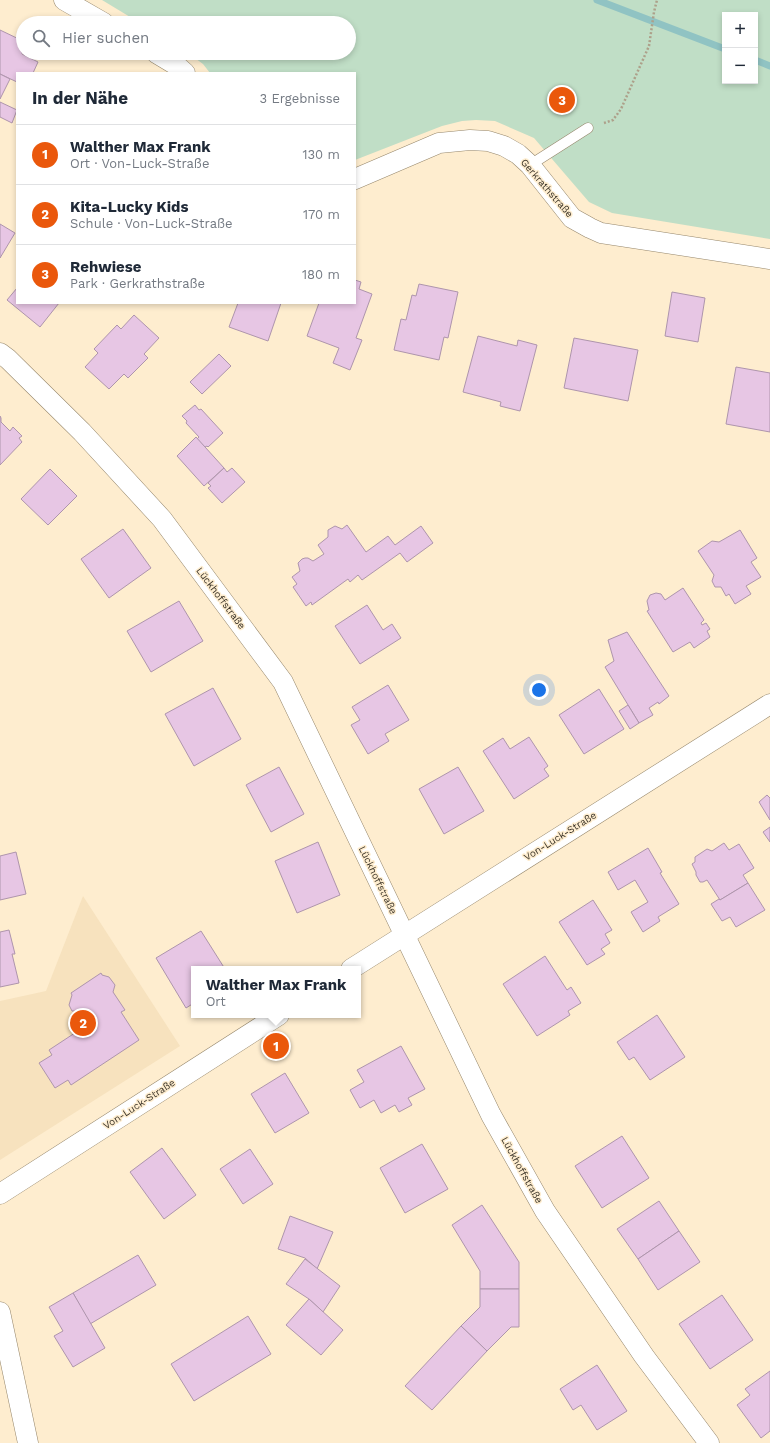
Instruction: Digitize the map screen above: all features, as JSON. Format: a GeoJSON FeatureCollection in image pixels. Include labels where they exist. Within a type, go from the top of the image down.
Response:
{"type":"FeatureCollection","features":[{"type":"Feature","properties":{"kind":"street"},"geometry":{"type":"LineString","coordinates":[[64,0],[92,16]]}},
{"type":"Feature","properties":{"kind":"street"},"geometry":{"type":"LineString","coordinates":[[168,60],[184,72]]}},
{"type":"Feature","properties":{"kind":"street","name":"Gerkrathstraße"},"geometry":{"type":"LineString","coordinates":[[356,179],[439,143],[470,140],[488,141],[504,146],[518,154],[530,165],[572,218],[590,228],[602,233],[770,259]]}},
{"type":"Feature","properties":{"kind":"street","name":"Lückhoffstraße"},"geometry":{"type":"LineString","coordinates":[[0,353],[8,359],[82,432],[162,519],[284,682],[491,1115],[545,1211],[644,1356],[709,1443]]}},
{"type":"Feature","properties":{"kind":"street","name":"Von-Luck-Straße"},"geometry":{"type":"LineString","coordinates":[[356,966],[770,704]]}},
{"type":"Feature","properties":{"kind":"street","name":"Von-Luck-Straße"},"geometry":{"type":"LineString","coordinates":[[0,1194],[274,1018]]}},
{"type":"Feature","properties":{"kind":"street"},"geometry":{"type":"LineString","coordinates":[[0,1312],[28,1443]]}},
{"type":"Feature","properties":{"kind":"lane"},"geometry":{"type":"LineString","coordinates":[[530,165],[588,128]]}},
{"type":"Feature","properties":{"kind":"path"},"geometry":{"type":"LineString","coordinates":[[588,128],[613,120],[621,109],[649,46],[657,0]]}},
{"type":"Feature","properties":{"kind":"shaded area"},"geometry":{"type":"Polygon","coordinates":[[[83,896],[180,1046],[0,1160],[0,1001],[46,991],[83,896]]]}},
{"type":"Feature","properties":{"kind":"green space"},"geometry":{"type":"Polygon","coordinates":[[[102,0],[770,0],[770,239],[612,213],[589,202],[534,138],[495,121],[462,121],[442,126],[356,160],[356,72],[209,72],[198,60],[356,60],[356,16],[128,16],[102,0]]]}},
{"type":"Feature","properties":{"kind":"building"},"geometry":{"type":"Polygon","coordinates":[[[0,30],[16,38],[16,60],[34,60],[38,62],[33,72],[16,72],[16,82],[0,74],[0,30]]]}},
{"type":"Feature","properties":{"kind":"building"},"geometry":{"type":"Polygon","coordinates":[[[0,74],[10,79],[0,99],[0,74]]]}},
{"type":"Feature","properties":{"kind":"building"},"geometry":{"type":"Polygon","coordinates":[[[0,102],[16,110],[12,123],[0,117],[0,102]]]}},
{"type":"Feature","properties":{"kind":"building"},"geometry":{"type":"Polygon","coordinates":[[[0,224],[15,233],[0,258],[0,224]]]}},
{"type":"Feature","properties":{"kind":"building"},"geometry":{"type":"Polygon","coordinates":[[[356,280],[361,282],[359,289],[372,294],[356,338],[362,340],[350,370],[333,363],[339,348],[307,336],[319,304],[356,304],[356,280]]]}},
{"type":"Feature","properties":{"kind":"building"},"geometry":{"type":"Polygon","coordinates":[[[419,284],[458,292],[448,338],[444,337],[439,360],[394,350],[401,319],[406,320],[412,295],[416,296],[419,284]]]}},
{"type":"Feature","properties":{"kind":"building"},"geometry":{"type":"Polygon","coordinates":[[[16,289],[16,304],[58,304],[40,327],[7,300],[16,289]]]}},
{"type":"Feature","properties":{"kind":"building"},"geometry":{"type":"Polygon","coordinates":[[[672,292],[705,298],[698,342],[665,336],[672,292]]]}},
{"type":"Feature","properties":{"kind":"building"},"geometry":{"type":"Polygon","coordinates":[[[238,304],[281,304],[268,341],[229,327],[238,304]]]}},
{"type":"Feature","properties":{"kind":"building"},"geometry":{"type":"Polygon","coordinates":[[[134,315],[159,338],[144,354],[148,358],[128,378],[124,374],[109,389],[85,367],[98,353],[94,349],[117,325],[121,329],[134,315]]]}},
{"type":"Feature","properties":{"kind":"building"},"geometry":{"type":"Polygon","coordinates":[[[478,336],[517,346],[518,340],[537,345],[520,411],[500,406],[501,402],[463,392],[478,336]]]}},
{"type":"Feature","properties":{"kind":"building"},"geometry":{"type":"Polygon","coordinates":[[[574,338],[638,350],[628,401],[564,388],[574,338]]]}},
{"type":"Feature","properties":{"kind":"building"},"geometry":{"type":"Polygon","coordinates":[[[219,354],[231,366],[202,394],[190,382],[219,354]]]}},
{"type":"Feature","properties":{"kind":"building"},"geometry":{"type":"Polygon","coordinates":[[[736,367],[770,373],[770,432],[726,424],[736,367]]]}},
{"type":"Feature","properties":{"kind":"building"},"geometry":{"type":"Polygon","coordinates":[[[195,405],[199,410],[201,409],[223,433],[208,447],[205,447],[197,439],[199,437],[186,423],[187,421],[182,416],[195,405]]]}},
{"type":"Feature","properties":{"kind":"building"},"geometry":{"type":"Polygon","coordinates":[[[0,416],[1,422],[10,431],[13,427],[22,436],[19,438],[22,442],[0,465],[0,416]]]}},
{"type":"Feature","properties":{"kind":"building"},"geometry":{"type":"Polygon","coordinates":[[[196,437],[224,468],[204,486],[177,456],[196,437]]]}},
{"type":"Feature","properties":{"kind":"building"},"geometry":{"type":"Polygon","coordinates":[[[224,468],[227,472],[232,468],[245,482],[222,503],[208,488],[211,486],[208,483],[224,468]]]}},
{"type":"Feature","properties":{"kind":"building"},"geometry":{"type":"Polygon","coordinates":[[[50,469],[77,496],[48,525],[21,499],[50,469]]]}},
{"type":"Feature","properties":{"kind":"building"},"geometry":{"type":"Polygon","coordinates":[[[347,525],[366,552],[388,536],[395,545],[421,526],[433,543],[407,562],[400,553],[362,580],[358,575],[350,582],[348,579],[312,605],[311,602],[306,606],[293,587],[297,584],[292,577],[300,571],[298,563],[305,558],[313,561],[324,554],[318,545],[328,537],[328,530],[335,526],[342,529],[347,525]]]}},
{"type":"Feature","properties":{"kind":"building"},"geometry":{"type":"Polygon","coordinates":[[[123,529],[151,568],[109,598],[81,559],[123,529]]]}},
{"type":"Feature","properties":{"kind":"building"},"geometry":{"type":"Polygon","coordinates":[[[740,530],[757,558],[751,562],[761,577],[746,586],[751,594],[735,604],[729,594],[726,596],[721,587],[715,587],[712,581],[714,575],[698,551],[712,541],[719,542],[740,530]]]}},
{"type":"Feature","properties":{"kind":"building"},"geometry":{"type":"Polygon","coordinates":[[[683,588],[704,620],[701,623],[702,625],[706,623],[710,629],[707,631],[710,637],[694,648],[690,642],[673,652],[647,611],[649,610],[647,601],[650,595],[656,593],[661,594],[665,600],[683,588]]]}},
{"type":"Feature","properties":{"kind":"building"},"geometry":{"type":"Polygon","coordinates":[[[179,601],[203,641],[151,672],[127,631],[179,601]]]}},
{"type":"Feature","properties":{"kind":"building"},"geometry":{"type":"Polygon","coordinates":[[[367,605],[383,630],[392,624],[401,638],[360,664],[335,626],[367,605]]]}},
{"type":"Feature","properties":{"kind":"building"},"geometry":{"type":"Polygon","coordinates":[[[627,632],[669,696],[659,704],[658,702],[649,708],[653,715],[639,723],[605,667],[614,661],[608,640],[627,632]]]}},
{"type":"Feature","properties":{"kind":"building"},"geometry":{"type":"Polygon","coordinates":[[[388,685],[409,720],[385,734],[389,741],[368,754],[351,725],[360,720],[352,707],[388,685]]]}},
{"type":"Feature","properties":{"kind":"building"},"geometry":{"type":"Polygon","coordinates":[[[213,688],[241,739],[194,766],[165,714],[213,688]]]}},
{"type":"Feature","properties":{"kind":"building"},"geometry":{"type":"Polygon","coordinates":[[[599,689],[624,729],[584,754],[559,715],[599,689]]]}},
{"type":"Feature","properties":{"kind":"building"},"geometry":{"type":"Polygon","coordinates":[[[628,705],[639,723],[630,729],[619,711],[628,705]]]}},
{"type":"Feature","properties":{"kind":"building"},"geometry":{"type":"Polygon","coordinates":[[[529,737],[548,766],[544,769],[549,776],[514,799],[483,751],[503,738],[510,749],[529,737]]]}},
{"type":"Feature","properties":{"kind":"building"},"geometry":{"type":"Polygon","coordinates":[[[279,767],[304,814],[271,832],[246,785],[279,767]]]}},
{"type":"Feature","properties":{"kind":"building"},"geometry":{"type":"Polygon","coordinates":[[[458,767],[484,811],[444,834],[419,789],[458,767]]]}},
{"type":"Feature","properties":{"kind":"building"},"geometry":{"type":"Polygon","coordinates":[[[767,795],[770,798],[770,820],[759,802],[767,795]]]}},
{"type":"Feature","properties":{"kind":"building"},"geometry":{"type":"Polygon","coordinates":[[[770,827],[770,842],[763,832],[770,827]]]}},
{"type":"Feature","properties":{"kind":"building"},"geometry":{"type":"Polygon","coordinates":[[[318,842],[340,895],[297,913],[275,861],[318,842]]]}},
{"type":"Feature","properties":{"kind":"building"},"geometry":{"type":"Polygon","coordinates":[[[724,843],[729,850],[739,844],[754,868],[743,875],[748,883],[720,900],[707,880],[700,882],[692,864],[695,862],[695,857],[707,849],[712,851],[724,843]]]}},
{"type":"Feature","properties":{"kind":"building"},"geometry":{"type":"Polygon","coordinates":[[[648,848],[662,872],[660,873],[679,904],[658,917],[660,921],[643,932],[631,912],[648,902],[635,880],[618,890],[608,872],[648,848]]]}},
{"type":"Feature","properties":{"kind":"building"},"geometry":{"type":"Polygon","coordinates":[[[16,852],[26,894],[0,900],[0,856],[16,852]]]}},
{"type":"Feature","properties":{"kind":"building"},"geometry":{"type":"Polygon","coordinates":[[[748,883],[765,910],[736,927],[730,917],[722,921],[711,904],[748,883]]]}},
{"type":"Feature","properties":{"kind":"building"},"geometry":{"type":"Polygon","coordinates":[[[593,900],[612,930],[605,934],[610,943],[601,949],[605,954],[587,965],[559,922],[593,900]]]}},
{"type":"Feature","properties":{"kind":"building"},"geometry":{"type":"Polygon","coordinates":[[[9,930],[15,954],[12,954],[19,983],[0,987],[0,932],[9,930]]]}},
{"type":"Feature","properties":{"kind":"building"},"geometry":{"type":"Polygon","coordinates":[[[201,931],[223,966],[191,966],[191,1005],[186,1008],[156,958],[201,931]]]}},
{"type":"Feature","properties":{"kind":"building"},"geometry":{"type":"Polygon","coordinates":[[[545,956],[567,990],[571,987],[581,1003],[568,1011],[570,1015],[537,1036],[503,984],[545,956]]]}},
{"type":"Feature","properties":{"kind":"building"},"geometry":{"type":"Polygon","coordinates":[[[101,973],[102,975],[109,977],[115,985],[113,992],[125,1010],[121,1012],[139,1040],[71,1085],[68,1080],[55,1088],[39,1063],[52,1055],[49,1050],[90,1023],[82,1011],[72,1011],[69,1005],[72,995],[71,993],[101,973]]]}},
{"type":"Feature","properties":{"kind":"building"},"geometry":{"type":"Polygon","coordinates":[[[657,1015],[685,1057],[650,1080],[634,1057],[629,1060],[617,1042],[657,1015]]]}},
{"type":"Feature","properties":{"kind":"building"},"geometry":{"type":"Polygon","coordinates":[[[401,1046],[425,1089],[408,1098],[412,1105],[399,1112],[395,1105],[381,1113],[374,1100],[360,1108],[350,1090],[364,1082],[357,1070],[401,1046]]]}},
{"type":"Feature","properties":{"kind":"building"},"geometry":{"type":"Polygon","coordinates":[[[285,1073],[309,1113],[275,1133],[251,1094],[285,1073]]]}},
{"type":"Feature","properties":{"kind":"building"},"geometry":{"type":"Polygon","coordinates":[[[622,1136],[649,1178],[602,1208],[575,1166],[622,1136]]]}},
{"type":"Feature","properties":{"kind":"building"},"geometry":{"type":"Polygon","coordinates":[[[422,1144],[448,1189],[405,1213],[380,1168],[422,1144]]]}},
{"type":"Feature","properties":{"kind":"building"},"geometry":{"type":"Polygon","coordinates":[[[162,1148],[196,1195],[164,1219],[130,1172],[162,1148]]]}},
{"type":"Feature","properties":{"kind":"building"},"geometry":{"type":"Polygon","coordinates":[[[250,1149],[273,1184],[243,1204],[220,1169],[250,1149]]]}},
{"type":"Feature","properties":{"kind":"building"},"geometry":{"type":"Polygon","coordinates":[[[659,1201],[679,1231],[638,1259],[617,1229],[659,1201]]]}},
{"type":"Feature","properties":{"kind":"building"},"geometry":{"type":"Polygon","coordinates":[[[482,1205],[519,1262],[519,1289],[480,1289],[480,1271],[452,1225],[482,1205]]]}},
{"type":"Feature","properties":{"kind":"building"},"geometry":{"type":"Polygon","coordinates":[[[290,1216],[333,1232],[317,1269],[305,1258],[278,1249],[290,1216]]]}},
{"type":"Feature","properties":{"kind":"building"},"geometry":{"type":"Polygon","coordinates":[[[679,1231],[700,1262],[658,1290],[638,1259],[679,1231]]]}},
{"type":"Feature","properties":{"kind":"building"},"geometry":{"type":"Polygon","coordinates":[[[138,1255],[156,1285],[90,1324],[73,1293],[138,1255]]]}},
{"type":"Feature","properties":{"kind":"building"},"geometry":{"type":"Polygon","coordinates":[[[305,1259],[340,1286],[323,1312],[309,1299],[286,1284],[305,1259]]]}},
{"type":"Feature","properties":{"kind":"building"},"geometry":{"type":"Polygon","coordinates":[[[480,1289],[519,1289],[519,1327],[511,1327],[487,1351],[461,1326],[480,1307],[480,1289]]]}},
{"type":"Feature","properties":{"kind":"building"},"geometry":{"type":"Polygon","coordinates":[[[73,1293],[105,1348],[73,1367],[54,1336],[63,1331],[49,1307],[73,1293]]]}},
{"type":"Feature","properties":{"kind":"building"},"geometry":{"type":"Polygon","coordinates":[[[722,1295],[753,1340],[710,1369],[679,1324],[722,1295]]]}},
{"type":"Feature","properties":{"kind":"building"},"geometry":{"type":"Polygon","coordinates":[[[309,1299],[343,1330],[321,1355],[286,1325],[309,1299]]]}},
{"type":"Feature","properties":{"kind":"building"},"geometry":{"type":"Polygon","coordinates":[[[248,1316],[271,1354],[194,1401],[171,1364],[248,1316]]]}},
{"type":"Feature","properties":{"kind":"building"},"geometry":{"type":"Polygon","coordinates":[[[461,1326],[487,1351],[432,1410],[405,1386],[461,1326]]]}},
{"type":"Feature","properties":{"kind":"building"},"geometry":{"type":"Polygon","coordinates":[[[597,1365],[627,1411],[597,1430],[581,1405],[573,1410],[560,1389],[597,1365]]]}},
{"type":"Feature","properties":{"kind":"building"},"geometry":{"type":"Polygon","coordinates":[[[770,1371],[770,1431],[761,1438],[737,1405],[750,1395],[745,1389],[770,1371]]]}},
{"type":"Feature","properties":{"kind":"waterway"},"geometry":{"type":"LineString","coordinates":[[597,0],[722,48]]}},
{"type":"Feature","properties":{"kind":"waterway"},"geometry":{"type":"LineString","coordinates":[[758,61],[770,66]]}},
{"type":"Feature","properties":{"kind":"place","name":"Rehwiese"},"geometry":{"type":"Point","coordinates":[562,100]}},
{"type":"Feature","properties":{"kind":"place","name":"Kita-Lucky Kids"},"geometry":{"type":"Point","coordinates":[83,1023]}},
{"type":"Feature","properties":{"kind":"place","name":"Walther Max Frank"},"geometry":{"type":"Point","coordinates":[276,1046]}}]}
